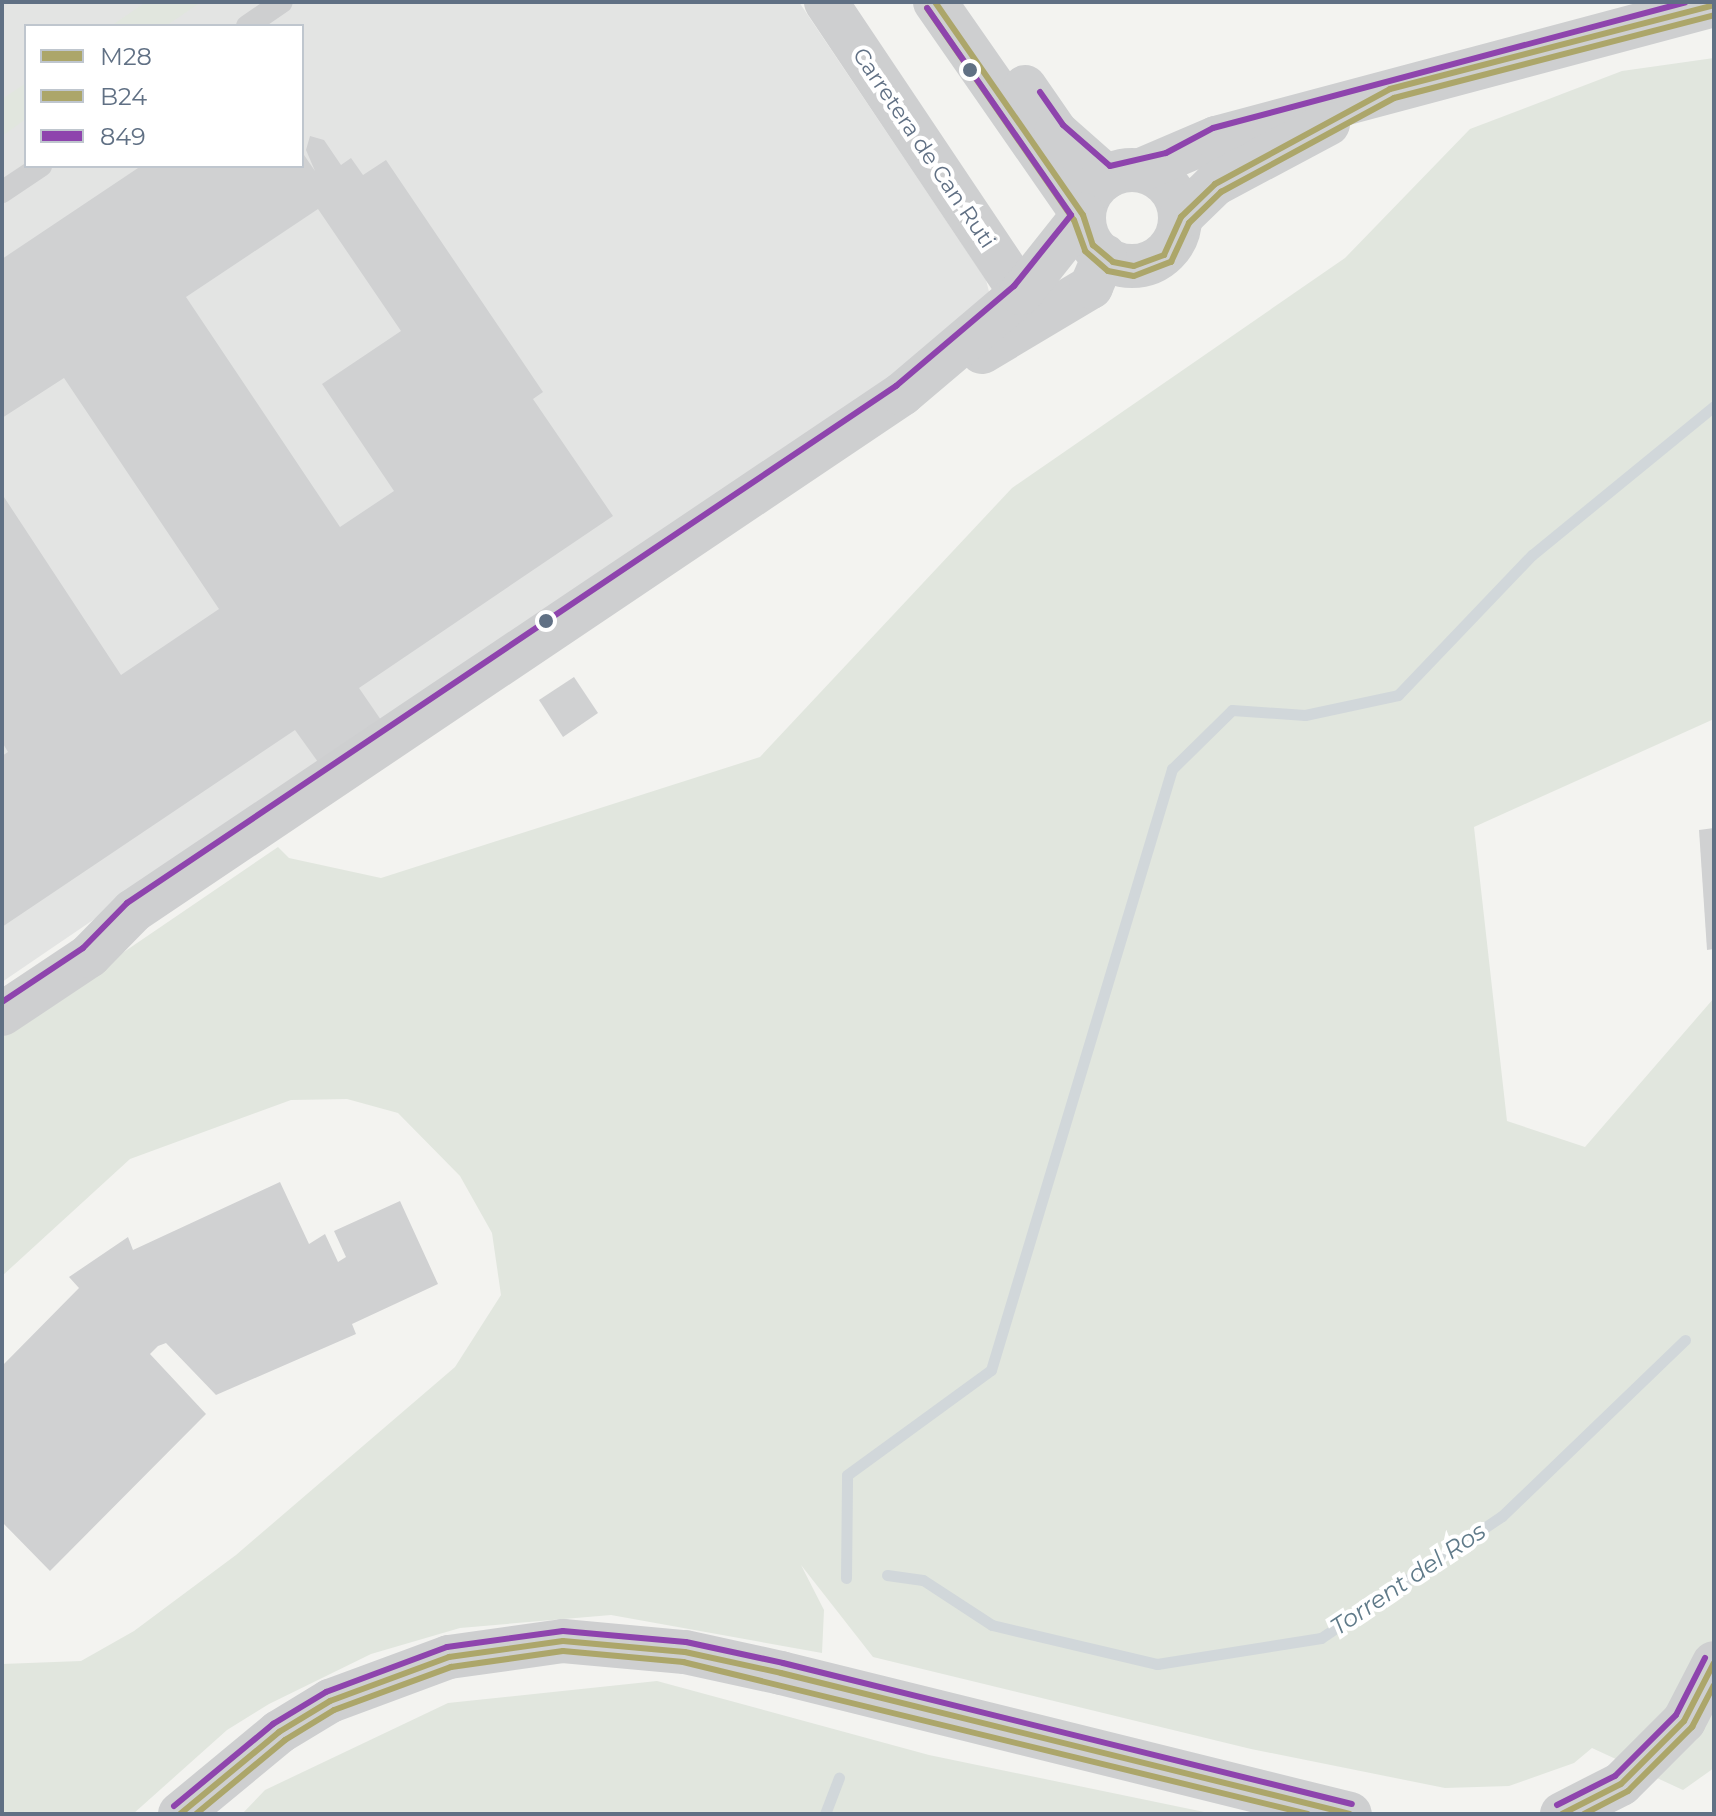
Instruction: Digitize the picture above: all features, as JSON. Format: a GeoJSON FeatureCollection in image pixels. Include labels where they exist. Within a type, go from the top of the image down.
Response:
{"type":"FeatureCollection","features":[{"type":"Feature","properties":{"kind":"street","name":"Carretera de Can Ruti"},"geometry":{"type":"LineString","coordinates":[[826,2],[1021,293]]}},
{"type":"Feature","properties":{"kind":"street"},"geometry":{"type":"LineString","coordinates":[[935,2],[1083,215],[1104,256],[1128,266],[1155,261],[1174,243],[1181,217],[1215,184],[1390,89]]}},
{"type":"Feature","properties":{"kind":"street"},"geometry":{"type":"LineString","coordinates":[[967,2],[1108,166],[1167,184],[1181,217]]}},
{"type":"Feature","properties":{"kind":"street"},"geometry":{"type":"LineString","coordinates":[[902,394],[1021,293],[1083,215],[1108,166],[1714,5]]}},
{"type":"Feature","properties":{"kind":"street"},"geometry":{"type":"LineString","coordinates":[[2,1014],[89,956],[133,911],[902,394],[1091,287],[1104,256]]}},
{"type":"Feature","properties":{"kind":"street"},"geometry":{"type":"LineString","coordinates":[[180,1814],[279,1732],[330,1701],[449,1657],[563,1641],[685,1652],[781,1673],[1350,1814]]}},
{"type":"Feature","properties":{"kind":"street"},"geometry":{"type":"LineString","coordinates":[[1562,1814],[1621,1784],[1684,1721],[1714,1663]]}},
{"type":"Feature","properties":{"kind":"lane"},"geometry":{"type":"LineString","coordinates":[[250,24],[282,2]]}},
{"type":"Feature","properties":{"kind":"lane"},"geometry":{"type":"LineString","coordinates":[[2,192],[38,168]]}},
{"type":"Feature","properties":{"kind":"shaded area"},"geometry":{"type":"Polygon","coordinates":[[[2,2],[799,2],[986,280],[993,307],[2,982],[2,2]]]}},
{"type":"Feature","properties":{"kind":"shaded area"},"geometry":{"type":"Polygon","coordinates":[[[146,2],[201,2],[169,24],[114,24],[146,2]]]}},
{"type":"Feature","properties":{"kind":"shaded area"},"geometry":{"type":"Polygon","coordinates":[[[1714,58],[1714,719],[1474,827],[1507,1121],[1585,1147],[1714,998],[1714,1768],[1683,1790],[1592,1748],[1574,1763],[1509,1786],[1445,1788],[1251,1749],[873,1657],[801,1565],[824,1610],[822,1653],[611,1615],[460,1628],[371,1654],[269,1704],[227,1730],[133,1814],[2,1814],[2,1664],[81,1661],[134,1631],[236,1555],[455,1367],[501,1295],[492,1233],[460,1176],[398,1113],[347,1099],[291,1100],[130,1159],[2,1276],[2,1035],[278,847],[289,858],[381,878],[760,757],[1012,488],[1345,258],[1470,129],[1622,71],[1714,58]]]}},
{"type":"Feature","properties":{"kind":"shaded area"},"geometry":{"type":"Polygon","coordinates":[[[24,84],[24,120],[2,136],[2,99],[24,84]]]}},
{"type":"Feature","properties":{"kind":"shaded area"},"geometry":{"type":"Polygon","coordinates":[[[657,1681],[929,1755],[1214,1814],[242,1814],[265,1790],[448,1703],[657,1681]]]}},
{"type":"Feature","properties":{"kind":"building"},"geometry":{"type":"Polygon","coordinates":[[[310,136],[324,140],[341,165],[351,158],[363,175],[386,160],[543,392],[533,399],[613,516],[359,688],[381,720],[318,762],[295,730],[2,927],[2,756],[8,752],[2,742],[2,494],[121,675],[219,609],[64,378],[2,418],[2,259],[138,168],[304,168],[304,155],[315,171],[306,150],[310,136]],[[318,209],[186,297],[340,527],[394,491],[322,384],[401,331],[318,209]]]}},
{"type":"Feature","properties":{"kind":"building"},"geometry":{"type":"Polygon","coordinates":[[[574,677],[598,713],[563,737],[539,700],[574,677]]]}},
{"type":"Feature","properties":{"kind":"building"},"geometry":{"type":"Polygon","coordinates":[[[1714,828],[1714,949],[1707,950],[1699,830],[1714,828]]]}},
{"type":"Feature","properties":{"kind":"building"},"geometry":{"type":"Polygon","coordinates":[[[280,1182],[309,1244],[325,1234],[338,1262],[346,1257],[334,1231],[400,1201],[438,1284],[352,1324],[356,1334],[216,1395],[166,1343],[158,1346],[150,1354],[206,1414],[50,1571],[2,1522],[2,1366],[79,1288],[69,1277],[128,1237],[133,1250],[280,1182]]]}},
{"type":"Feature","properties":{"kind":"waterway"},"geometry":{"type":"LineString","coordinates":[[846,1578],[847,1475],[991,1370],[1172,769],[1232,710],[1305,715],[1398,695],[1532,555],[1714,406]]}},
{"type":"Feature","properties":{"kind":"waterway","name":"Torrent del Ros"},"geometry":{"type":"LineString","coordinates":[[887,1575],[923,1580],[992,1625],[1157,1664],[1321,1638],[1502,1516],[1685,1340]]}},
{"type":"Feature","properties":{"kind":"waterway"},"geometry":{"type":"LineString","coordinates":[[825,1814],[839,1778]]}},
{"type":"Feature","properties":{"kind":"transit line","name":"M28"},"geometry":{"type":"LineString","coordinates":[[935,2],[1083,215],[1093,245],[1113,262],[1134,266],[1164,255],[1181,217],[1215,184],[1390,89],[1714,5]]}},
{"type":"Feature","properties":{"kind":"transit line","name":"849"},"geometry":{"type":"LineString","coordinates":[[1040,92],[1063,125],[1110,166],[1166,153],[1213,128],[1686,2]]}},
{"type":"Feature","properties":{"kind":"transit line","name":"B24"},"geometry":{"type":"LineString","coordinates":[[927,8],[1074,220],[1085,251],[1108,271],[1134,276],[1171,262],[1189,223],[1221,192],[1394,98],[1714,15]]}},
{"type":"Feature","properties":{"kind":"transit line","name":"849"},"geometry":{"type":"LineString","coordinates":[[2,1002],[83,948],[127,903],[896,386],[1014,286],[1071,215],[927,8]]}},
{"type":"Feature","properties":{"kind":"transit line","name":"849"},"geometry":{"type":"LineString","coordinates":[[174,1806],[273,1724],[326,1692],[447,1647],[563,1631],[686,1642],[783,1663],[1352,1804]]}},
{"type":"Feature","properties":{"kind":"transit line","name":"M28"},"geometry":{"type":"LineString","coordinates":[[180,1814],[279,1732],[330,1701],[449,1657],[563,1641],[685,1652],[781,1673],[1350,1814]]}},
{"type":"Feature","properties":{"kind":"transit line","name":"B24"},"geometry":{"type":"LineString","coordinates":[[196,1814],[285,1740],[334,1710],[451,1667],[563,1651],[683,1662],[1308,1814]]}},
{"type":"Feature","properties":{"kind":"transit line","name":"849"},"geometry":{"type":"LineString","coordinates":[[1557,1805],[1615,1776],[1676,1715],[1705,1658]]}},
{"type":"Feature","properties":{"kind":"transit line","name":"M28"},"geometry":{"type":"LineString","coordinates":[[1562,1814],[1621,1784],[1684,1721],[1714,1663]]}},
{"type":"Feature","properties":{"kind":"transit line","name":"B24"},"geometry":{"type":"LineString","coordinates":[[1584,1814],[1628,1791],[1692,1727],[1714,1685]]}}]}
